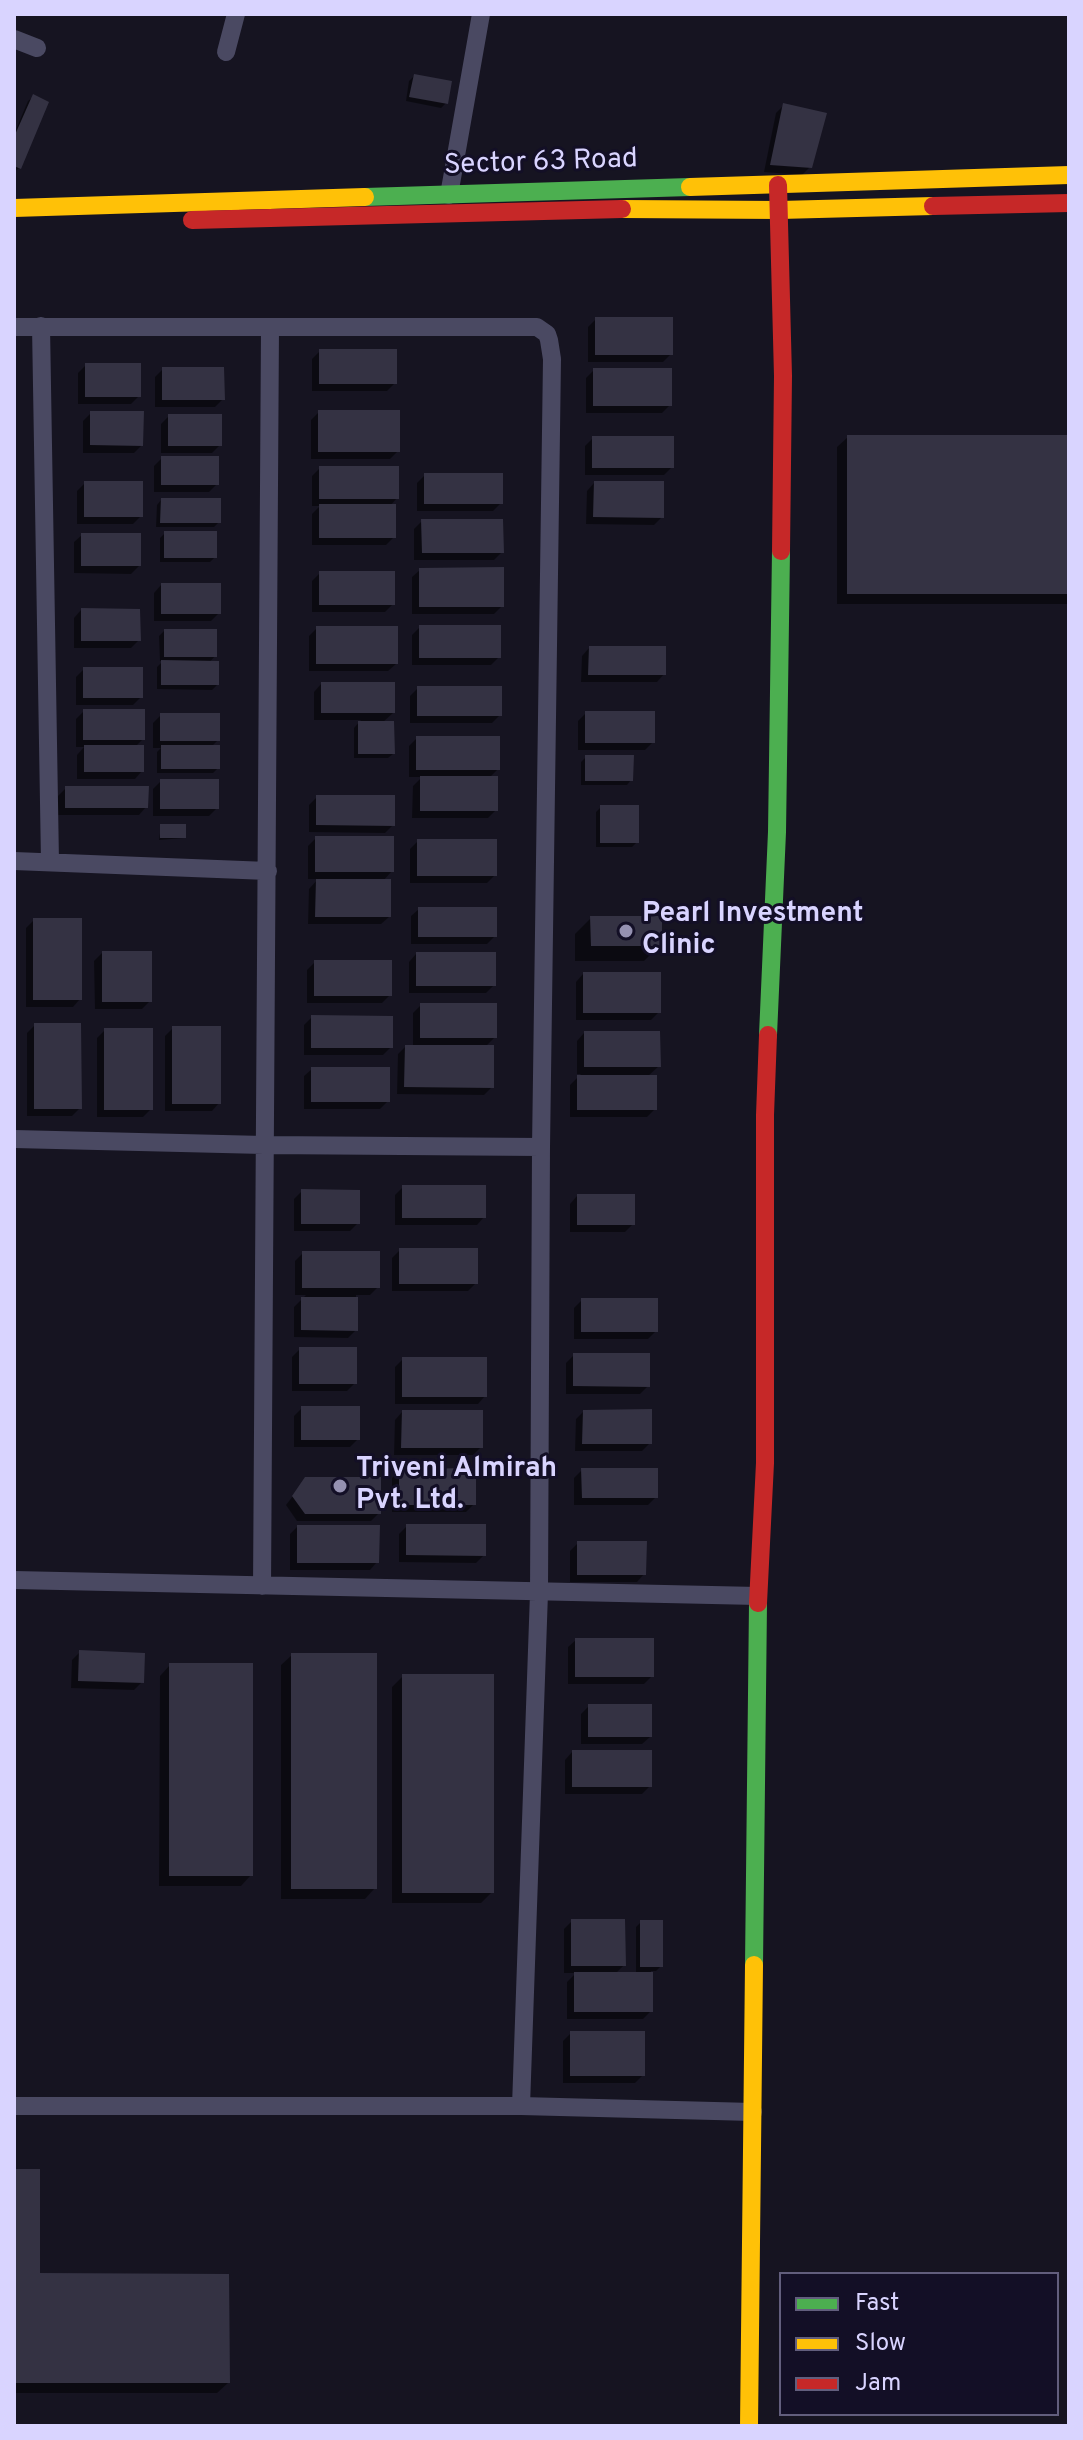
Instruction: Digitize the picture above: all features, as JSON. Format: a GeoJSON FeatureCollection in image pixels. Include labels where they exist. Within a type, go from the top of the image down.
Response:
{"type":"FeatureCollection","features":[{"type":"Feature","properties":{"kind":"street"},"geometry":{"type":"LineString","coordinates":[[226,52],[236,14]]}},
{"type":"Feature","properties":{"kind":"street"},"geometry":{"type":"LineString","coordinates":[[449,195],[481,14]]}},
{"type":"Feature","properties":{"kind":"street"},"geometry":{"type":"LineString","coordinates":[[14,39],[37,48]]}},
{"type":"Feature","properties":{"kind":"street","name":"Sector 63 Road"},"geometry":{"type":"LineString","coordinates":[[14,208],[1069,175]]}},
{"type":"Feature","properties":{"kind":"street"},"geometry":{"type":"LineString","coordinates":[[749,2426],[758,1596],[765,1463],[765,1115],[778,771],[783,376],[778,185]]}},
{"type":"Feature","properties":{"kind":"street","name":"Sector 63 Road"},"geometry":{"type":"LineString","coordinates":[[14,223],[416,216],[576,209],[780,210],[1069,203]]}},
{"type":"Feature","properties":{"kind":"street"},"geometry":{"type":"LineString","coordinates":[[41,326],[50,862]]}},
{"type":"Feature","properties":{"kind":"street"},"geometry":{"type":"LineString","coordinates":[[14,327],[537,327],[547,334],[549,340],[552,359],[541,1147],[539,1593],[521,2106]]}},
{"type":"Feature","properties":{"kind":"street"},"geometry":{"type":"LineString","coordinates":[[262,1586],[270,328]]}},
{"type":"Feature","properties":{"kind":"street"},"geometry":{"type":"LineString","coordinates":[[14,861],[268,871]]}},
{"type":"Feature","properties":{"kind":"street"},"geometry":{"type":"LineString","coordinates":[[14,1139],[541,1147]]}},
{"type":"Feature","properties":{"kind":"street"},"geometry":{"type":"LineString","coordinates":[[14,1580],[758,1596]]}},
{"type":"Feature","properties":{"kind":"street"},"geometry":{"type":"LineString","coordinates":[[14,2106],[521,2106],[753,2112]]}},
{"type":"Feature","properties":{"kind":"building"},"geometry":{"type":"Polygon","coordinates":[[[414,74],[452,81],[448,104],[409,97],[414,74]]]}},
{"type":"Feature","properties":{"kind":"building"},"geometry":{"type":"Polygon","coordinates":[[[33,94],[49,102],[21,169],[14,166],[14,137],[33,94]]]}},
{"type":"Feature","properties":{"kind":"building"},"geometry":{"type":"Polygon","coordinates":[[[783,103],[827,113],[812,168],[770,165],[783,103]]]}},
{"type":"Feature","properties":{"kind":"building"},"geometry":{"type":"Polygon","coordinates":[[[595,317],[673,317],[673,355],[595,355],[595,317]]]}},
{"type":"Feature","properties":{"kind":"building"},"geometry":{"type":"Polygon","coordinates":[[[319,349],[397,349],[397,384],[319,384],[319,349]]]}},
{"type":"Feature","properties":{"kind":"building"},"geometry":{"type":"Polygon","coordinates":[[[85,363],[141,363],[141,397],[85,397],[85,363]]]}},
{"type":"Feature","properties":{"kind":"building"},"geometry":{"type":"Polygon","coordinates":[[[162,367],[224,367],[225,400],[162,400],[162,367]]]}},
{"type":"Feature","properties":{"kind":"building"},"geometry":{"type":"Polygon","coordinates":[[[593,368],[672,368],[672,406],[593,406],[593,368]]]}},
{"type":"Feature","properties":{"kind":"building"},"geometry":{"type":"Polygon","coordinates":[[[318,410],[400,410],[400,452],[318,452],[318,410]]]}},
{"type":"Feature","properties":{"kind":"building"},"geometry":{"type":"Polygon","coordinates":[[[90,411],[144,411],[143,446],[90,445],[90,411]]]}},
{"type":"Feature","properties":{"kind":"building"},"geometry":{"type":"Polygon","coordinates":[[[168,414],[222,414],[222,446],[168,446],[168,414]]]}},
{"type":"Feature","properties":{"kind":"building"},"geometry":{"type":"Polygon","coordinates":[[[847,435],[1069,435],[1069,594],[847,594],[847,435]]]}},
{"type":"Feature","properties":{"kind":"building"},"geometry":{"type":"Polygon","coordinates":[[[592,436],[674,436],[674,468],[592,468],[592,436]]]}},
{"type":"Feature","properties":{"kind":"building"},"geometry":{"type":"Polygon","coordinates":[[[161,456],[219,456],[219,485],[161,485],[161,456]]]}},
{"type":"Feature","properties":{"kind":"building"},"geometry":{"type":"Polygon","coordinates":[[[319,466],[399,466],[399,499],[319,499],[319,466]]]}},
{"type":"Feature","properties":{"kind":"building"},"geometry":{"type":"Polygon","coordinates":[[[424,473],[503,473],[503,504],[424,504],[424,473]]]}},
{"type":"Feature","properties":{"kind":"building"},"geometry":{"type":"Polygon","coordinates":[[[84,481],[143,481],[143,517],[84,517],[84,481]]]}},
{"type":"Feature","properties":{"kind":"building"},"geometry":{"type":"Polygon","coordinates":[[[594,481],[664,481],[664,518],[593,517],[594,481]]]}},
{"type":"Feature","properties":{"kind":"building"},"geometry":{"type":"Polygon","coordinates":[[[161,498],[221,498],[221,523],[160,523],[161,498]]]}},
{"type":"Feature","properties":{"kind":"building"},"geometry":{"type":"Polygon","coordinates":[[[319,504],[396,504],[396,538],[319,538],[319,504]]]}},
{"type":"Feature","properties":{"kind":"building"},"geometry":{"type":"Polygon","coordinates":[[[421,519],[503,519],[504,553],[422,553],[421,519]]]}},
{"type":"Feature","properties":{"kind":"building"},"geometry":{"type":"Polygon","coordinates":[[[164,531],[217,531],[217,558],[164,558],[164,531]]]}},
{"type":"Feature","properties":{"kind":"building"},"geometry":{"type":"Polygon","coordinates":[[[81,533],[141,533],[141,566],[81,566],[81,533]]]}},
{"type":"Feature","properties":{"kind":"building"},"geometry":{"type":"Polygon","coordinates":[[[504,567],[504,607],[419,607],[419,568],[504,567]]]}},
{"type":"Feature","properties":{"kind":"building"},"geometry":{"type":"Polygon","coordinates":[[[319,571],[395,571],[395,605],[319,605],[319,571]]]}},
{"type":"Feature","properties":{"kind":"building"},"geometry":{"type":"Polygon","coordinates":[[[161,583],[221,583],[221,614],[161,614],[161,583]]]}},
{"type":"Feature","properties":{"kind":"building"},"geometry":{"type":"Polygon","coordinates":[[[81,608],[140,609],[141,641],[81,641],[81,608]]]}},
{"type":"Feature","properties":{"kind":"building"},"geometry":{"type":"Polygon","coordinates":[[[419,625],[501,625],[501,658],[419,658],[419,625]]]}},
{"type":"Feature","properties":{"kind":"building"},"geometry":{"type":"Polygon","coordinates":[[[316,626],[398,626],[398,664],[316,664],[316,626]]]}},
{"type":"Feature","properties":{"kind":"building"},"geometry":{"type":"Polygon","coordinates":[[[164,629],[217,629],[217,657],[164,657],[164,629]]]}},
{"type":"Feature","properties":{"kind":"building"},"geometry":{"type":"Polygon","coordinates":[[[589,646],[666,646],[666,675],[588,675],[589,646]]]}},
{"type":"Feature","properties":{"kind":"building"},"geometry":{"type":"Polygon","coordinates":[[[161,660],[219,661],[219,685],[161,685],[161,660]]]}},
{"type":"Feature","properties":{"kind":"building"},"geometry":{"type":"Polygon","coordinates":[[[83,667],[143,667],[143,698],[83,698],[83,667]]]}},
{"type":"Feature","properties":{"kind":"building"},"geometry":{"type":"Polygon","coordinates":[[[321,682],[395,682],[395,713],[321,713],[321,682]]]}},
{"type":"Feature","properties":{"kind":"building"},"geometry":{"type":"Polygon","coordinates":[[[417,686],[502,686],[502,716],[417,716],[417,686]]]}},
{"type":"Feature","properties":{"kind":"building"},"geometry":{"type":"Polygon","coordinates":[[[83,709],[145,709],[145,740],[83,740],[83,709]]]}},
{"type":"Feature","properties":{"kind":"building"},"geometry":{"type":"Polygon","coordinates":[[[585,711],[655,711],[655,743],[585,743],[585,711]]]}},
{"type":"Feature","properties":{"kind":"building"},"geometry":{"type":"Polygon","coordinates":[[[160,713],[220,713],[220,741],[160,741],[160,713]]]}},
{"type":"Feature","properties":{"kind":"building"},"geometry":{"type":"Polygon","coordinates":[[[358,721],[394,721],[395,754],[358,754],[358,721]]]}},
{"type":"Feature","properties":{"kind":"building"},"geometry":{"type":"Polygon","coordinates":[[[416,736],[500,736],[500,770],[416,770],[416,736]]]}},
{"type":"Feature","properties":{"kind":"building"},"geometry":{"type":"Polygon","coordinates":[[[84,745],[144,745],[144,772],[84,772],[84,745]]]}},
{"type":"Feature","properties":{"kind":"building"},"geometry":{"type":"Polygon","coordinates":[[[161,745],[220,745],[220,769],[161,769],[161,745]]]}},
{"type":"Feature","properties":{"kind":"building"},"geometry":{"type":"Polygon","coordinates":[[[585,755],[634,755],[633,781],[585,781],[585,755]]]}},
{"type":"Feature","properties":{"kind":"building"},"geometry":{"type":"Polygon","coordinates":[[[420,776],[498,776],[498,811],[420,811],[420,776]]]}},
{"type":"Feature","properties":{"kind":"building"},"geometry":{"type":"Polygon","coordinates":[[[160,779],[219,779],[219,809],[160,809],[160,779]]]}},
{"type":"Feature","properties":{"kind":"building"},"geometry":{"type":"Polygon","coordinates":[[[65,786],[149,786],[148,808],[65,808],[65,786]]]}},
{"type":"Feature","properties":{"kind":"building"},"geometry":{"type":"Polygon","coordinates":[[[316,795],[395,795],[395,826],[316,825],[316,795]]]}},
{"type":"Feature","properties":{"kind":"building"},"geometry":{"type":"Polygon","coordinates":[[[600,805],[639,805],[639,843],[600,843],[600,805]]]}},
{"type":"Feature","properties":{"kind":"building"},"geometry":{"type":"Polygon","coordinates":[[[160,824],[186,824],[186,838],[160,838],[160,824]]]}},
{"type":"Feature","properties":{"kind":"building"},"geometry":{"type":"Polygon","coordinates":[[[315,836],[394,836],[394,872],[315,872],[315,836]]]}},
{"type":"Feature","properties":{"kind":"building"},"geometry":{"type":"Polygon","coordinates":[[[417,839],[497,839],[497,876],[417,876],[417,839]]]}},
{"type":"Feature","properties":{"kind":"building"},"geometry":{"type":"Polygon","coordinates":[[[316,879],[391,879],[391,917],[315,917],[316,879]]]}},
{"type":"Feature","properties":{"kind":"building"},"geometry":{"type":"Polygon","coordinates":[[[418,907],[497,907],[497,937],[418,937],[418,907]]]}},
{"type":"Feature","properties":{"kind":"building","name":"Pearl Investment Clinic"},"geometry":{"type":"Polygon","coordinates":[[[590,916],[662,916],[662,946],[591,946],[590,916]]]}},
{"type":"Feature","properties":{"kind":"building"},"geometry":{"type":"Polygon","coordinates":[[[33,918],[82,918],[82,1000],[33,1000],[33,918]]]}},
{"type":"Feature","properties":{"kind":"building"},"geometry":{"type":"Polygon","coordinates":[[[102,951],[152,951],[152,1002],[102,1002],[102,951]]]}},
{"type":"Feature","properties":{"kind":"building"},"geometry":{"type":"Polygon","coordinates":[[[416,952],[496,952],[496,986],[416,986],[416,952]]]}},
{"type":"Feature","properties":{"kind":"building"},"geometry":{"type":"Polygon","coordinates":[[[314,960],[392,960],[392,996],[314,996],[314,960]]]}},
{"type":"Feature","properties":{"kind":"building"},"geometry":{"type":"Polygon","coordinates":[[[583,972],[661,972],[661,1013],[583,1013],[583,972]]]}},
{"type":"Feature","properties":{"kind":"building"},"geometry":{"type":"Polygon","coordinates":[[[420,1003],[497,1003],[497,1038],[420,1038],[420,1003]]]}},
{"type":"Feature","properties":{"kind":"building"},"geometry":{"type":"Polygon","coordinates":[[[311,1015],[393,1016],[393,1048],[311,1048],[311,1015]]]}},
{"type":"Feature","properties":{"kind":"building"},"geometry":{"type":"Polygon","coordinates":[[[34,1023],[81,1023],[82,1109],[34,1109],[34,1023]]]}},
{"type":"Feature","properties":{"kind":"building"},"geometry":{"type":"Polygon","coordinates":[[[172,1026],[221,1026],[221,1104],[172,1104],[172,1026]]]}},
{"type":"Feature","properties":{"kind":"building"},"geometry":{"type":"Polygon","coordinates":[[[104,1028],[153,1028],[153,1110],[104,1110],[104,1028]]]}},
{"type":"Feature","properties":{"kind":"building"},"geometry":{"type":"Polygon","coordinates":[[[584,1031],[660,1031],[661,1067],[584,1067],[584,1031]]]}},
{"type":"Feature","properties":{"kind":"building"},"geometry":{"type":"Polygon","coordinates":[[[405,1045],[494,1045],[494,1088],[404,1087],[405,1045]]]}},
{"type":"Feature","properties":{"kind":"building"},"geometry":{"type":"Polygon","coordinates":[[[311,1067],[390,1067],[390,1102],[311,1102],[311,1067]]]}},
{"type":"Feature","properties":{"kind":"building"},"geometry":{"type":"Polygon","coordinates":[[[577,1075],[657,1075],[657,1110],[577,1110],[577,1075]]]}},
{"type":"Feature","properties":{"kind":"building"},"geometry":{"type":"Polygon","coordinates":[[[402,1185],[486,1185],[486,1218],[402,1218],[402,1185]]]}},
{"type":"Feature","properties":{"kind":"building"},"geometry":{"type":"Polygon","coordinates":[[[301,1189],[360,1190],[360,1224],[301,1224],[301,1189]]]}},
{"type":"Feature","properties":{"kind":"building"},"geometry":{"type":"Polygon","coordinates":[[[577,1194],[635,1194],[635,1225],[577,1225],[577,1194]]]}},
{"type":"Feature","properties":{"kind":"building"},"geometry":{"type":"Polygon","coordinates":[[[399,1248],[478,1248],[478,1284],[399,1284],[399,1248]]]}},
{"type":"Feature","properties":{"kind":"building"},"geometry":{"type":"Polygon","coordinates":[[[302,1251],[380,1251],[380,1288],[302,1288],[302,1251]]]}},
{"type":"Feature","properties":{"kind":"building"},"geometry":{"type":"Polygon","coordinates":[[[301,1297],[358,1297],[358,1331],[301,1330],[301,1297]]]}},
{"type":"Feature","properties":{"kind":"building"},"geometry":{"type":"Polygon","coordinates":[[[581,1298],[658,1298],[658,1332],[581,1332],[581,1298]]]}},
{"type":"Feature","properties":{"kind":"building"},"geometry":{"type":"Polygon","coordinates":[[[299,1347],[357,1347],[357,1384],[299,1384],[299,1347]]]}},
{"type":"Feature","properties":{"kind":"building"},"geometry":{"type":"Polygon","coordinates":[[[573,1353],[650,1353],[650,1387],[573,1386],[573,1353]]]}},
{"type":"Feature","properties":{"kind":"building"},"geometry":{"type":"Polygon","coordinates":[[[402,1357],[487,1357],[487,1397],[402,1397],[402,1357]]]}},
{"type":"Feature","properties":{"kind":"building"},"geometry":{"type":"Polygon","coordinates":[[[301,1406],[360,1406],[360,1440],[301,1440],[301,1406]]]}},
{"type":"Feature","properties":{"kind":"building"},"geometry":{"type":"Polygon","coordinates":[[[652,1409],[652,1444],[582,1444],[583,1410],[652,1409]]]}},
{"type":"Feature","properties":{"kind":"building"},"geometry":{"type":"Polygon","coordinates":[[[402,1410],[483,1410],[483,1448],[401,1448],[402,1410]]]}},
{"type":"Feature","properties":{"kind":"building"},"geometry":{"type":"Polygon","coordinates":[[[476,1468],[476,1505],[399,1505],[399,1469],[476,1468]]]}},
{"type":"Feature","properties":{"kind":"building"},"geometry":{"type":"Polygon","coordinates":[[[581,1468],[658,1468],[658,1498],[582,1498],[581,1468]]]}},
{"type":"Feature","properties":{"kind":"building","name":"Triveni Almirah Pvt. Ltd."},"geometry":{"type":"Polygon","coordinates":[[[305,1477],[381,1477],[381,1514],[305,1514],[292,1496],[305,1477]]]}},
{"type":"Feature","properties":{"kind":"building"},"geometry":{"type":"Polygon","coordinates":[[[406,1524],[486,1524],[486,1556],[406,1555],[406,1524]]]}},
{"type":"Feature","properties":{"kind":"building"},"geometry":{"type":"Polygon","coordinates":[[[297,1525],[380,1525],[379,1563],[297,1563],[297,1525]]]}},
{"type":"Feature","properties":{"kind":"building"},"geometry":{"type":"Polygon","coordinates":[[[577,1541],[647,1541],[646,1575],[577,1575],[577,1541]]]}},
{"type":"Feature","properties":{"kind":"building"},"geometry":{"type":"Polygon","coordinates":[[[575,1638],[654,1638],[654,1677],[575,1677],[575,1638]]]}},
{"type":"Feature","properties":{"kind":"building"},"geometry":{"type":"Polygon","coordinates":[[[79,1650],[145,1653],[144,1683],[78,1681],[79,1650]]]}},
{"type":"Feature","properties":{"kind":"building"},"geometry":{"type":"Polygon","coordinates":[[[291,1653],[377,1653],[377,1889],[291,1889],[291,1653]]]}},
{"type":"Feature","properties":{"kind":"building"},"geometry":{"type":"Polygon","coordinates":[[[169,1663],[253,1663],[253,1876],[169,1876],[169,1663]]]}},
{"type":"Feature","properties":{"kind":"building"},"geometry":{"type":"Polygon","coordinates":[[[402,1674],[494,1674],[494,1893],[402,1893],[402,1674]]]}},
{"type":"Feature","properties":{"kind":"building"},"geometry":{"type":"Polygon","coordinates":[[[588,1704],[652,1704],[652,1737],[588,1737],[588,1704]]]}},
{"type":"Feature","properties":{"kind":"building"},"geometry":{"type":"Polygon","coordinates":[[[572,1750],[652,1750],[652,1787],[572,1787],[572,1750]]]}},
{"type":"Feature","properties":{"kind":"building"},"geometry":{"type":"Polygon","coordinates":[[[571,1919],[625,1919],[626,1966],[571,1966],[571,1919]]]}},
{"type":"Feature","properties":{"kind":"building"},"geometry":{"type":"Polygon","coordinates":[[[640,1920],[663,1920],[663,1967],[640,1967],[640,1920]]]}},
{"type":"Feature","properties":{"kind":"building"},"geometry":{"type":"Polygon","coordinates":[[[574,1972],[653,1972],[653,2012],[574,2012],[574,1972]]]}},
{"type":"Feature","properties":{"kind":"building"},"geometry":{"type":"Polygon","coordinates":[[[570,2031],[645,2031],[645,2076],[570,2076],[570,2031]]]}},
{"type":"Feature","properties":{"kind":"building"},"geometry":{"type":"Polygon","coordinates":[[[14,2169],[40,2169],[40,2273],[229,2274],[230,2383],[14,2383],[14,2169]]]}},
{"type":"Feature","properties":{"kind":"traffic: fast"},"geometry":{"type":"LineString","coordinates":[[365,197],[690,187]]}},
{"type":"Feature","properties":{"kind":"traffic: fast"},"geometry":{"type":"LineString","coordinates":[[768,1035],[777,832],[781,551]]}},
{"type":"Feature","properties":{"kind":"traffic: fast"},"geometry":{"type":"LineString","coordinates":[[754,1965],[758,1603]]}},
{"type":"Feature","properties":{"kind":"traffic: slow"},"geometry":{"type":"LineString","coordinates":[[690,187],[1069,175]]}},
{"type":"Feature","properties":{"kind":"traffic: slow"},"geometry":{"type":"LineString","coordinates":[[14,208],[365,197]]}},
{"type":"Feature","properties":{"kind":"traffic: slow"},"geometry":{"type":"LineString","coordinates":[[622,209],[780,210],[933,206]]}},
{"type":"Feature","properties":{"kind":"traffic: slow"},"geometry":{"type":"LineString","coordinates":[[749,2426],[754,1965]]}},
{"type":"Feature","properties":{"kind":"traffic: jam"},"geometry":{"type":"LineString","coordinates":[[778,185],[783,376],[781,551]]}},
{"type":"Feature","properties":{"kind":"traffic: jam"},"geometry":{"type":"LineString","coordinates":[[933,206],[1069,203]]}},
{"type":"Feature","properties":{"kind":"traffic: jam"},"geometry":{"type":"LineString","coordinates":[[192,220],[622,209]]}},
{"type":"Feature","properties":{"kind":"traffic: jam"},"geometry":{"type":"LineString","coordinates":[[758,1603],[765,1463],[765,1115],[768,1035]]}},
{"type":"Feature","properties":{"kind":"place","name":"Pearl Investment Clinic"},"geometry":{"type":"Point","coordinates":[626,931]}},
{"type":"Feature","properties":{"kind":"place","name":"Triveni Almirah Pvt. Ltd."},"geometry":{"type":"Point","coordinates":[340,1486]}}]}
